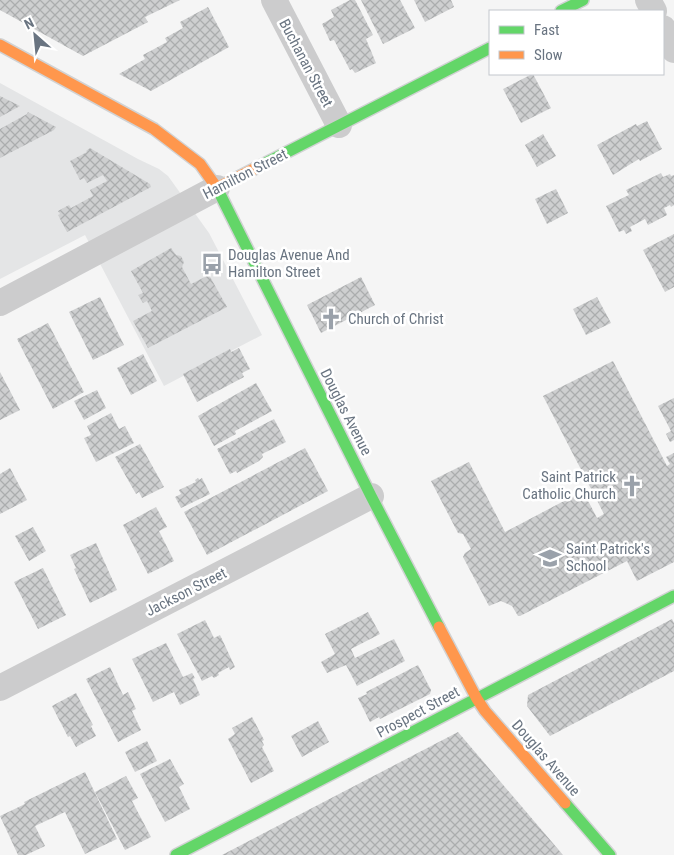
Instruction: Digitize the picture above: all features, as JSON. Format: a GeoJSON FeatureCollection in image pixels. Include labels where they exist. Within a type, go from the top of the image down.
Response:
{"type":"FeatureCollection","features":[{"type":"Feature","properties":{"kind":"main road"},"geometry":{"type":"LineString","coordinates":[[563,10],[583,0]]}},
{"type":"Feature","properties":{"kind":"main road","name":"Douglas Avenue"},"geometry":{"type":"LineString","coordinates":[[0,45],[154,129],[199,163],[218,188],[371,496],[477,699],[485,711],[610,855]]}},
{"type":"Feature","properties":{"kind":"main road","name":"Hamilton Street"},"geometry":{"type":"LineString","coordinates":[[218,188],[489,49]]}},
{"type":"Feature","properties":{"kind":"main road","name":"Prospect Street"},"geometry":{"type":"LineString","coordinates":[[176,855],[674,596]]}},
{"type":"Feature","properties":{"kind":"street","name":"Buchanan Street"},"geometry":{"type":"LineString","coordinates":[[274,0],[339,126]]}},
{"type":"Feature","properties":{"kind":"street"},"geometry":{"type":"LineString","coordinates":[[664,30],[674,50]]}},
{"type":"Feature","properties":{"kind":"street","name":"Hamilton Street"},"geometry":{"type":"LineString","coordinates":[[0,303],[218,188]]}},
{"type":"Feature","properties":{"kind":"street","name":"Jackson Street"},"geometry":{"type":"LineString","coordinates":[[0,688],[371,496]]}},
{"type":"Feature","properties":{"kind":"shaded area"},"geometry":{"type":"Polygon","coordinates":[[[0,83],[159,169],[168,176],[209,233],[262,335],[164,386],[85,235],[0,279],[0,83]]]}},
{"type":"Feature","properties":{"kind":"building"},"geometry":{"type":"Polygon","coordinates":[[[0,0],[180,0],[145,17],[148,22],[83,56],[0,10],[0,0]]]}},
{"type":"Feature","properties":{"kind":"building"},"geometry":{"type":"Polygon","coordinates":[[[350,0],[355,0],[373,35],[366,39],[376,63],[355,73],[352,69],[350,70],[334,40],[330,41],[322,24],[334,17],[331,10],[350,0]]]}},
{"type":"Feature","properties":{"kind":"building"},"geometry":{"type":"Polygon","coordinates":[[[361,0],[400,0],[415,28],[383,44],[361,0]]]}},
{"type":"Feature","properties":{"kind":"building"},"geometry":{"type":"Polygon","coordinates":[[[414,0],[451,0],[454,7],[425,22],[414,0]]]}},
{"type":"Feature","properties":{"kind":"building"},"geometry":{"type":"Polygon","coordinates":[[[208,7],[229,47],[151,91],[119,74],[145,59],[143,55],[167,42],[165,38],[183,28],[180,22],[208,7]]]}},
{"type":"Feature","properties":{"kind":"building"},"geometry":{"type":"Polygon","coordinates":[[[534,75],[551,108],[521,123],[503,89],[534,75]]]}},
{"type":"Feature","properties":{"kind":"building"},"geometry":{"type":"Polygon","coordinates":[[[0,96],[20,106],[0,117],[0,96]]]}},
{"type":"Feature","properties":{"kind":"building"},"geometry":{"type":"Polygon","coordinates":[[[28,112],[56,127],[54,130],[0,158],[0,129],[28,112]]]}},
{"type":"Feature","properties":{"kind":"building"},"geometry":{"type":"Polygon","coordinates":[[[647,121],[662,149],[640,161],[639,159],[613,175],[597,145],[636,124],[637,126],[647,121]]]}},
{"type":"Feature","properties":{"kind":"building"},"geometry":{"type":"Polygon","coordinates":[[[543,134],[556,156],[537,167],[525,145],[543,134]]]}},
{"type":"Feature","properties":{"kind":"building"},"geometry":{"type":"Polygon","coordinates":[[[90,148],[150,184],[151,187],[67,232],[58,215],[60,214],[58,211],[69,205],[71,208],[93,196],[90,190],[107,181],[103,175],[87,183],[84,178],[80,180],[70,161],[87,152],[90,148]]]}},
{"type":"Feature","properties":{"kind":"building"},"geometry":{"type":"Polygon","coordinates":[[[661,173],[663,177],[670,174],[671,176],[674,175],[674,205],[664,208],[667,215],[648,225],[645,219],[630,227],[632,231],[626,234],[624,230],[619,232],[606,206],[629,195],[626,190],[661,173]]]}},
{"type":"Feature","properties":{"kind":"building"},"geometry":{"type":"Polygon","coordinates":[[[556,189],[568,213],[547,224],[535,199],[556,189]]]}},
{"type":"Feature","properties":{"kind":"building"},"geometry":{"type":"Polygon","coordinates":[[[674,234],[674,287],[665,292],[643,250],[674,234]]]}},
{"type":"Feature","properties":{"kind":"building"},"geometry":{"type":"Polygon","coordinates":[[[171,248],[176,255],[181,256],[184,262],[182,267],[191,284],[209,275],[227,307],[148,348],[133,321],[152,311],[147,301],[143,303],[138,295],[143,293],[131,271],[171,248]]]}},
{"type":"Feature","properties":{"kind":"building","name":"Church of Christ"},"geometry":{"type":"Polygon","coordinates":[[[361,277],[375,305],[321,333],[307,305],[361,277]]]}},
{"type":"Feature","properties":{"kind":"building"},"geometry":{"type":"Polygon","coordinates":[[[100,297],[124,345],[93,360],[69,312],[100,297]]]}},
{"type":"Feature","properties":{"kind":"building"},"geometry":{"type":"Polygon","coordinates":[[[597,297],[611,323],[586,335],[573,309],[597,297]]]}},
{"type":"Feature","properties":{"kind":"building"},"geometry":{"type":"Polygon","coordinates":[[[48,323],[84,392],[53,409],[17,339],[48,323]]]}},
{"type":"Feature","properties":{"kind":"building"},"geometry":{"type":"Polygon","coordinates":[[[239,348],[250,369],[242,373],[244,377],[197,402],[183,374],[230,349],[231,352],[239,348]]]}},
{"type":"Feature","properties":{"kind":"building"},"geometry":{"type":"Polygon","coordinates":[[[143,354],[157,381],[131,395],[117,368],[143,354]]]}},
{"type":"Feature","properties":{"kind":"building","name":"Saint Patrick Catholic Church"},"geometry":{"type":"Polygon","coordinates":[[[613,361],[667,466],[670,464],[666,457],[674,453],[674,562],[637,581],[627,561],[520,616],[518,616],[512,606],[501,601],[489,606],[463,557],[471,549],[463,534],[458,533],[431,481],[469,462],[505,532],[583,491],[597,518],[604,514],[543,396],[613,361]]]}},
{"type":"Feature","properties":{"kind":"building"},"geometry":{"type":"Polygon","coordinates":[[[0,372],[20,410],[0,420],[0,372]]]}},
{"type":"Feature","properties":{"kind":"building"},"geometry":{"type":"Polygon","coordinates":[[[256,383],[272,411],[235,431],[236,434],[214,446],[198,416],[256,383]]]}},
{"type":"Feature","properties":{"kind":"building"},"geometry":{"type":"Polygon","coordinates":[[[97,390],[106,408],[84,420],[74,401],[97,390]]]}},
{"type":"Feature","properties":{"kind":"building"},"geometry":{"type":"Polygon","coordinates":[[[674,398],[674,440],[670,442],[666,434],[671,431],[658,406],[674,398]]]}},
{"type":"Feature","properties":{"kind":"building"},"geometry":{"type":"Polygon","coordinates":[[[111,413],[119,429],[125,426],[134,443],[96,462],[84,438],[91,435],[87,426],[111,413]]]}},
{"type":"Feature","properties":{"kind":"building"},"geometry":{"type":"Polygon","coordinates":[[[274,419],[286,442],[262,454],[263,457],[259,461],[237,473],[236,471],[230,474],[217,449],[274,419]]]}},
{"type":"Feature","properties":{"kind":"building"},"geometry":{"type":"Polygon","coordinates":[[[140,444],[164,487],[142,498],[139,492],[136,494],[115,457],[140,444]]]}},
{"type":"Feature","properties":{"kind":"building"},"geometry":{"type":"Polygon","coordinates":[[[305,448],[328,491],[207,555],[184,512],[305,448]]]}},
{"type":"Feature","properties":{"kind":"building"},"geometry":{"type":"Polygon","coordinates":[[[10,468],[27,500],[0,514],[0,474],[10,468]]]}},
{"type":"Feature","properties":{"kind":"building"},"geometry":{"type":"Polygon","coordinates":[[[198,478],[199,480],[202,478],[210,494],[181,508],[175,497],[181,494],[179,490],[196,482],[195,480],[198,478]]]}},
{"type":"Feature","properties":{"kind":"building"},"geometry":{"type":"Polygon","coordinates":[[[156,507],[167,527],[159,531],[174,561],[148,574],[123,525],[156,507]]]}},
{"type":"Feature","properties":{"kind":"building"},"geometry":{"type":"Polygon","coordinates":[[[33,527],[46,551],[29,561],[15,536],[33,527]]]}},
{"type":"Feature","properties":{"kind":"building"},"geometry":{"type":"Polygon","coordinates":[[[96,543],[117,590],[90,603],[74,569],[76,568],[70,555],[96,543]]]}},
{"type":"Feature","properties":{"kind":"building"},"geometry":{"type":"Polygon","coordinates":[[[43,568],[66,615],[38,629],[14,582],[43,568]]]}},
{"type":"Feature","properties":{"kind":"building"},"geometry":{"type":"Polygon","coordinates":[[[368,612],[380,634],[351,649],[355,658],[394,639],[405,661],[357,686],[346,665],[327,673],[321,662],[335,654],[325,634],[368,612]]]}},
{"type":"Feature","properties":{"kind":"building"},"geometry":{"type":"Polygon","coordinates":[[[672,619],[674,623],[674,671],[550,736],[527,706],[528,695],[672,619]]]}},
{"type":"Feature","properties":{"kind":"building"},"geometry":{"type":"Polygon","coordinates":[[[205,620],[214,638],[220,635],[235,667],[230,670],[229,667],[218,673],[219,675],[214,678],[212,676],[202,681],[177,634],[205,620]]]}},
{"type":"Feature","properties":{"kind":"building"},"geometry":{"type":"Polygon","coordinates":[[[166,643],[183,677],[192,673],[200,695],[180,705],[174,692],[153,702],[132,659],[166,643]]]}},
{"type":"Feature","properties":{"kind":"building"},"geometry":{"type":"Polygon","coordinates":[[[418,665],[431,690],[430,694],[380,719],[379,717],[370,722],[358,698],[418,665]]]}},
{"type":"Feature","properties":{"kind":"building"},"geometry":{"type":"Polygon","coordinates":[[[110,667],[123,695],[128,692],[136,709],[132,711],[141,730],[118,742],[86,679],[110,667]]]}},
{"type":"Feature","properties":{"kind":"building"},"geometry":{"type":"Polygon","coordinates":[[[76,693],[93,725],[91,726],[96,736],[76,747],[70,736],[68,737],[52,706],[76,693]]]}},
{"type":"Feature","properties":{"kind":"building"},"geometry":{"type":"Polygon","coordinates":[[[252,717],[264,740],[262,741],[264,745],[262,747],[274,771],[251,783],[228,739],[235,734],[232,728],[252,717]]]}},
{"type":"Feature","properties":{"kind":"building"},"geometry":{"type":"Polygon","coordinates":[[[318,721],[329,742],[302,757],[291,736],[318,721]]]}},
{"type":"Feature","properties":{"kind":"building"},"geometry":{"type":"Polygon","coordinates":[[[458,732],[563,855],[222,855],[458,732]]]}},
{"type":"Feature","properties":{"kind":"building"},"geometry":{"type":"Polygon","coordinates":[[[147,741],[157,761],[135,772],[125,752],[147,741]]]}},
{"type":"Feature","properties":{"kind":"building"},"geometry":{"type":"Polygon","coordinates":[[[170,759],[184,784],[179,787],[190,809],[165,822],[140,774],[170,759]]]}},
{"type":"Feature","properties":{"kind":"building"},"geometry":{"type":"Polygon","coordinates":[[[85,772],[117,839],[85,854],[65,812],[35,826],[45,846],[26,855],[18,855],[0,816],[85,772]]]}},
{"type":"Feature","properties":{"kind":"building"},"geometry":{"type":"Polygon","coordinates":[[[126,776],[138,798],[132,801],[151,837],[125,850],[95,792],[126,776]]]}},
{"type":"Feature","properties":{"kind":"traffic: fast"},"geometry":{"type":"LineString","coordinates":[[563,10],[583,0]]}},
{"type":"Feature","properties":{"kind":"traffic: fast"},"geometry":{"type":"LineString","coordinates":[[256,168],[489,49]]}},
{"type":"Feature","properties":{"kind":"traffic: fast"},"geometry":{"type":"LineString","coordinates":[[217,188],[371,496],[439,627]]}},
{"type":"Feature","properties":{"kind":"traffic: fast"},"geometry":{"type":"LineString","coordinates":[[176,855],[674,596]]}},
{"type":"Feature","properties":{"kind":"traffic: fast"},"geometry":{"type":"LineString","coordinates":[[565,803],[610,855]]}},
{"type":"Feature","properties":{"kind":"traffic: slow"},"geometry":{"type":"LineString","coordinates":[[0,45],[154,129],[200,164],[217,188],[256,168]]}},
{"type":"Feature","properties":{"kind":"traffic: slow"},"geometry":{"type":"LineString","coordinates":[[439,627],[485,711],[565,803]]}},
{"type":"Feature","properties":{"kind":"place","name":"Douglas Avenue And Hamilton Street"},"geometry":{"type":"Point","coordinates":[212,264]}},
{"type":"Feature","properties":{"kind":"place","name":"Church of Christ"},"geometry":{"type":"Point","coordinates":[331,319]}},
{"type":"Feature","properties":{"kind":"place","name":"Saint Patrick Catholic Church"},"geometry":{"type":"Point","coordinates":[632,486]}},
{"type":"Feature","properties":{"kind":"place","name":"Saint Patrick's School"},"geometry":{"type":"Point","coordinates":[550,558]}}]}
